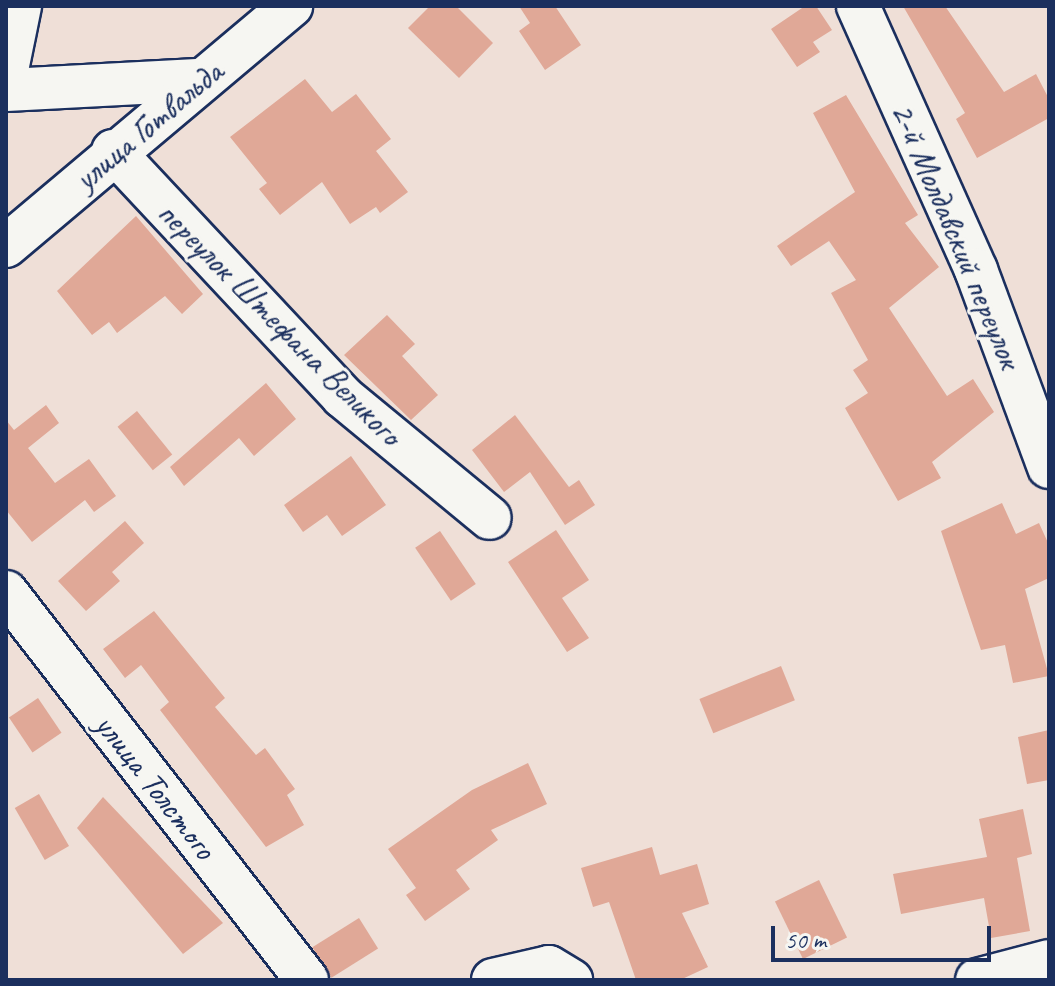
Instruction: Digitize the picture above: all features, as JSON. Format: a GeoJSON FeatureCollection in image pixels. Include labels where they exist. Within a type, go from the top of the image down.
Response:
{"type":"FeatureCollection","features":[{"type":"Feature","properties":{"kind":"street"},"geometry":{"type":"LineString","coordinates":[[6,75],[20,6]]}},
{"type":"Feature","properties":{"kind":"street","name":"улица Готвальда"},"geometry":{"type":"LineString","coordinates":[[6,246],[113,151],[291,6]]}},
{"type":"Feature","properties":{"kind":"street","name":"2-й Молдавский переулок"},"geometry":{"type":"LineString","coordinates":[[858,6],[976,270],[1049,467]]}},
{"type":"Feature","properties":{"kind":"street"},"geometry":{"type":"LineString","coordinates":[[6,90],[200,80]]}},
{"type":"Feature","properties":{"kind":"street","name":"переулок Штефана Великого"},"geometry":{"type":"LineString","coordinates":[[113,151],[343,397],[490,518]]}},
{"type":"Feature","properties":{"kind":"street","name":"улица Толстого"},"geometry":{"type":"LineString","coordinates":[[6,592],[307,980]]}},
{"type":"Feature","properties":{"kind":"street"},"geometry":{"type":"LineString","coordinates":[[977,980],[1049,961]]}},
{"type":"Feature","properties":{"kind":"street"},"geometry":{"type":"LineString","coordinates":[[493,980],[549,967],[570,979]]}},
{"type":"Feature","properties":{"kind":"building"},"geometry":{"type":"Polygon","coordinates":[[[430,6],[456,6],[493,43],[459,78],[408,28],[430,6]]]}},
{"type":"Feature","properties":{"kind":"building"},"geometry":{"type":"Polygon","coordinates":[[[519,6],[555,6],[581,45],[545,70],[519,31],[530,23],[519,6]]]}},
{"type":"Feature","properties":{"kind":"building"},"geometry":{"type":"Polygon","coordinates":[[[805,6],[816,6],[832,30],[813,42],[820,52],[797,67],[771,29],[805,6]]]}},
{"type":"Feature","properties":{"kind":"building"},"geometry":{"type":"Polygon","coordinates":[[[903,6],[945,6],[1004,92],[1036,74],[1049,99],[1049,118],[977,158],[956,119],[965,113],[903,6]]]}},
{"type":"Feature","properties":{"kind":"building"},"geometry":{"type":"Polygon","coordinates":[[[305,79],[332,112],[356,94],[391,139],[376,151],[408,192],[380,213],[376,207],[350,224],[322,182],[280,215],[259,189],[267,183],[230,137],[305,79]]]}},
{"type":"Feature","properties":{"kind":"building"},"geometry":{"type":"Polygon","coordinates":[[[846,95],[918,215],[905,223],[939,267],[889,308],[947,396],[973,379],[994,412],[932,462],[941,478],[898,501],[845,408],[868,393],[853,370],[868,360],[831,293],[856,280],[829,241],[791,266],[777,246],[855,192],[813,113],[846,95]]]}},
{"type":"Feature","properties":{"kind":"building"},"geometry":{"type":"Polygon","coordinates":[[[136,216],[203,294],[182,314],[165,296],[117,333],[109,322],[92,335],[57,291],[136,216]]]}},
{"type":"Feature","properties":{"kind":"building"},"geometry":{"type":"Polygon","coordinates":[[[387,315],[415,344],[402,356],[438,395],[411,420],[344,355],[387,315]]]}},
{"type":"Feature","properties":{"kind":"building"},"geometry":{"type":"Polygon","coordinates":[[[266,383],[296,419],[254,456],[239,438],[184,486],[170,467],[266,383]]]}},
{"type":"Feature","properties":{"kind":"building"},"geometry":{"type":"Polygon","coordinates":[[[46,405],[59,423],[28,448],[55,483],[89,459],[116,496],[94,512],[85,500],[32,542],[6,510],[6,420],[14,430],[46,405]]]}},
{"type":"Feature","properties":{"kind":"building"},"geometry":{"type":"Polygon","coordinates":[[[137,411],[172,455],[153,470],[118,427],[137,411]]]}},
{"type":"Feature","properties":{"kind":"building"},"geometry":{"type":"Polygon","coordinates":[[[515,415],[569,487],[579,480],[595,505],[565,525],[530,472],[504,492],[472,450],[515,415]]]}},
{"type":"Feature","properties":{"kind":"building"},"geometry":{"type":"Polygon","coordinates":[[[351,456],[386,505],[342,536],[327,515],[303,532],[284,505],[351,456]]]}},
{"type":"Feature","properties":{"kind":"building"},"geometry":{"type":"Polygon","coordinates":[[[1002,503],[1016,534],[1039,523],[1049,545],[1049,578],[1025,589],[1049,676],[1013,683],[1005,645],[981,650],[941,531],[1002,503]]]}},
{"type":"Feature","properties":{"kind":"building"},"geometry":{"type":"Polygon","coordinates":[[[125,521],[144,543],[112,572],[120,581],[86,611],[58,581],[125,521]]]}},
{"type":"Feature","properties":{"kind":"building"},"geometry":{"type":"Polygon","coordinates":[[[556,530],[589,580],[562,598],[589,638],[567,652],[508,562],[556,530]]]}},
{"type":"Feature","properties":{"kind":"building"},"geometry":{"type":"Polygon","coordinates":[[[440,531],[476,584],[451,601],[415,548],[440,531]]]}},
{"type":"Feature","properties":{"kind":"building"},"geometry":{"type":"Polygon","coordinates":[[[154,611],[225,698],[215,707],[256,755],[265,748],[295,789],[287,795],[304,825],[266,847],[160,710],[169,702],[141,665],[125,678],[103,649],[154,611]]]}},
{"type":"Feature","properties":{"kind":"building"},"geometry":{"type":"Polygon","coordinates":[[[781,666],[795,700],[713,733],[699,699],[781,666]]]}},
{"type":"Feature","properties":{"kind":"building"},"geometry":{"type":"Polygon","coordinates":[[[38,698],[61,733],[32,752],[9,718],[38,698]]]}},
{"type":"Feature","properties":{"kind":"building"},"geometry":{"type":"Polygon","coordinates":[[[1049,730],[1049,780],[1027,784],[1018,737],[1049,730]]]}},
{"type":"Feature","properties":{"kind":"building"},"geometry":{"type":"Polygon","coordinates":[[[528,763],[547,804],[491,830],[498,840],[456,870],[470,889],[425,921],[406,895],[416,888],[388,849],[472,790],[528,763]]]}},
{"type":"Feature","properties":{"kind":"building"},"geometry":{"type":"Polygon","coordinates":[[[39,794],[69,846],[45,860],[15,808],[39,794]]]}},
{"type":"Feature","properties":{"kind":"building"},"geometry":{"type":"Polygon","coordinates":[[[103,797],[223,923],[183,954],[77,828],[103,797]]]}},
{"type":"Feature","properties":{"kind":"building"},"geometry":{"type":"Polygon","coordinates":[[[1023,809],[1032,854],[1017,858],[1030,931],[991,938],[984,898],[901,914],[893,874],[987,857],[979,819],[1023,809]]]}},
{"type":"Feature","properties":{"kind":"building"},"geometry":{"type":"Polygon","coordinates":[[[652,847],[660,875],[697,864],[709,904],[682,913],[708,967],[680,980],[636,980],[609,902],[593,907],[581,868],[652,847]]]}},
{"type":"Feature","properties":{"kind":"building"},"geometry":{"type":"Polygon","coordinates":[[[819,880],[847,938],[803,959],[775,901],[819,880]]]}},
{"type":"Feature","properties":{"kind":"building"},"geometry":{"type":"Polygon","coordinates":[[[359,918],[378,949],[331,978],[312,947],[359,918]]]}}]}
